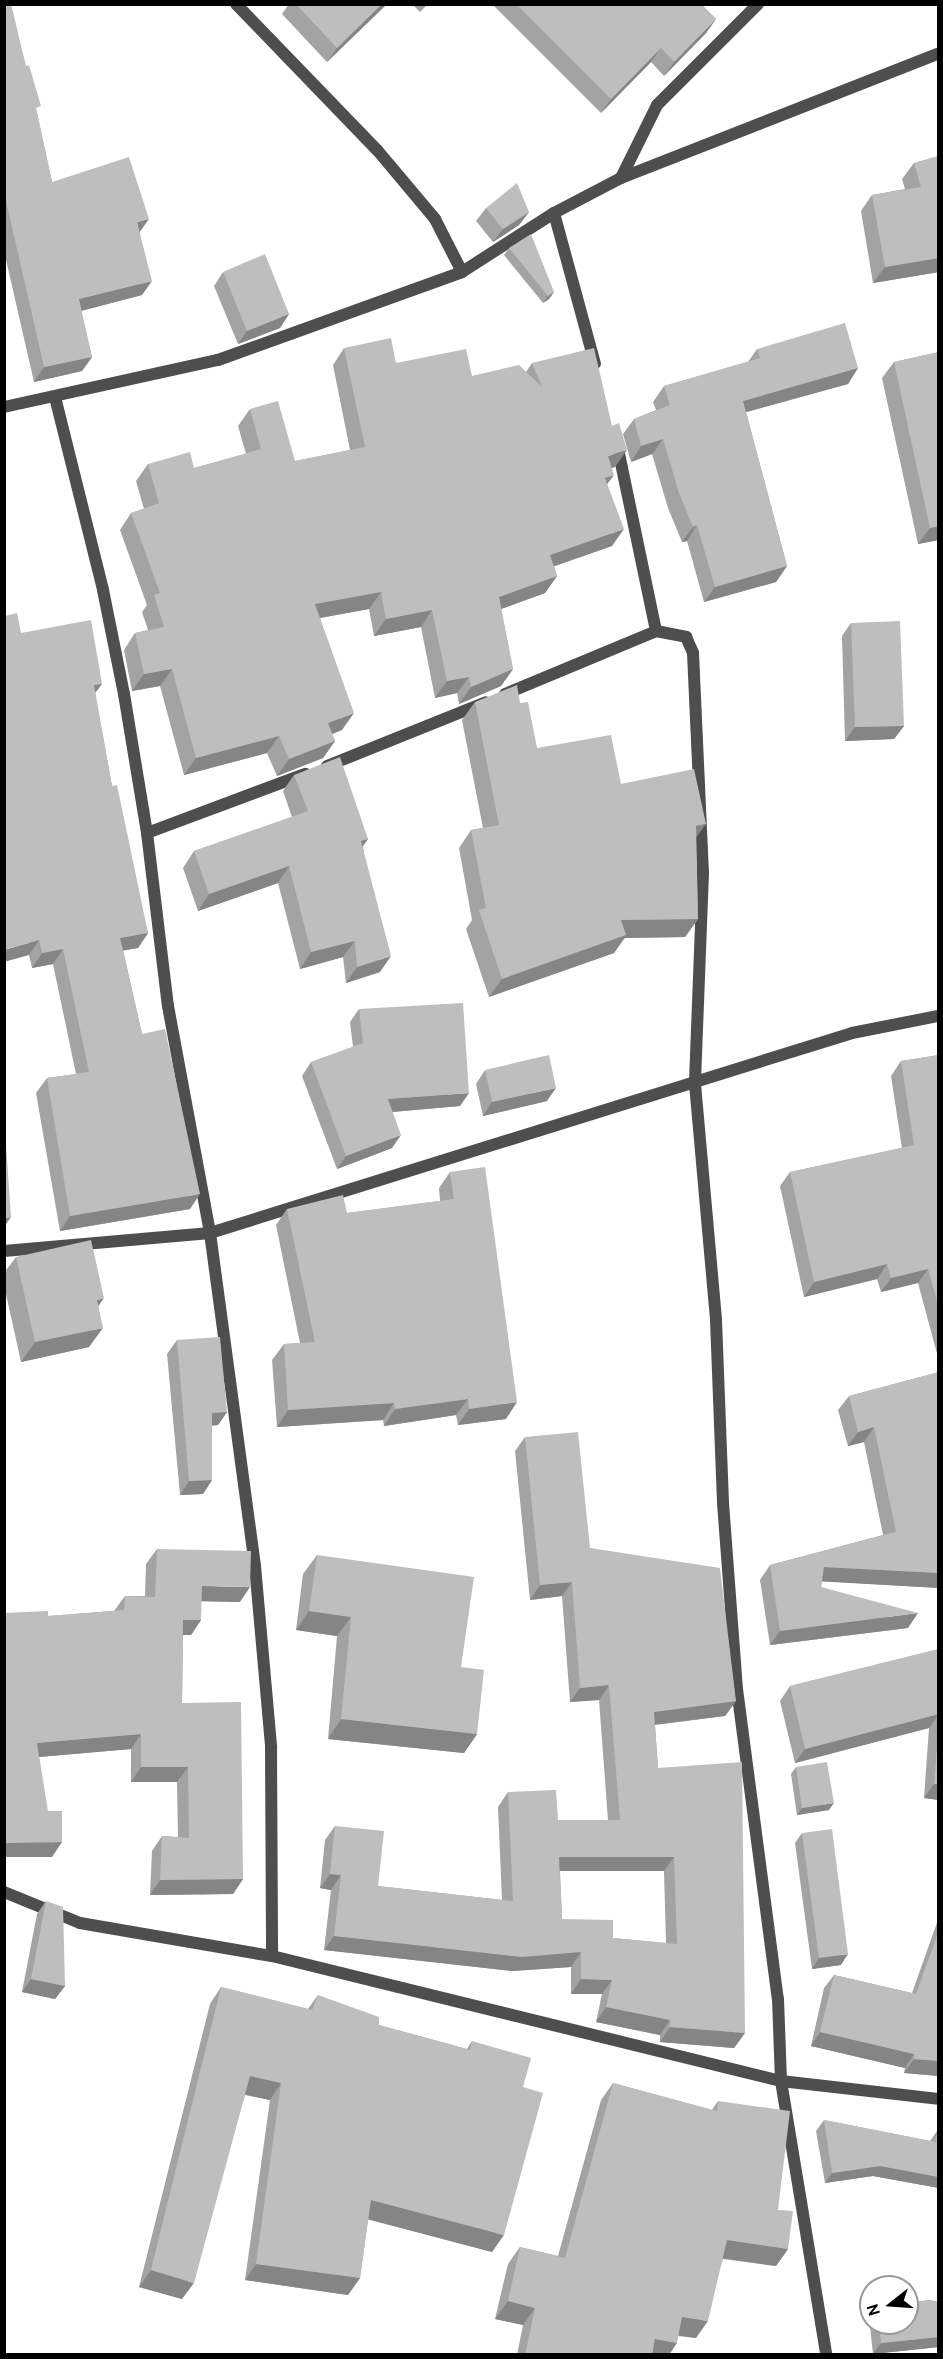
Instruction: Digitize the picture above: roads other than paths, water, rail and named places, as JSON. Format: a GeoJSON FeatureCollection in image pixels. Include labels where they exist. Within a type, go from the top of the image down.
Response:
{"type":"FeatureCollection","features":[{"type":"Feature","properties":{"kind":"street"},"geometry":{"type":"LineString","coordinates":[[236,4],[378,151],[435,219],[462,272]]}},
{"type":"Feature","properties":{"kind":"street"},"geometry":{"type":"LineString","coordinates":[[621,178],[657,105],[758,4]]}},
{"type":"Feature","properties":{"kind":"street"},"geometry":{"type":"LineString","coordinates":[[4,407],[218,360],[462,272],[554,213],[621,178],[939,54]]}},
{"type":"Feature","properties":{"kind":"street"},"geometry":{"type":"LineString","coordinates":[[554,213],[600,380]]}},
{"type":"Feature","properties":{"kind":"street"},"geometry":{"type":"LineString","coordinates":[[55,397],[103,590],[147,833],[168,1006],[210,1233],[255,1566],[271,1747],[272,1956]]}},
{"type":"Feature","properties":{"kind":"street"},"geometry":{"type":"LineString","coordinates":[[612,425],[657,631]]}},
{"type":"Feature","properties":{"kind":"street"},"geometry":{"type":"LineString","coordinates":[[147,833],[369,750],[657,631],[686,637],[693,653],[696,675],[703,873],[695,1084],[716,1320],[723,1503],[737,1689],[777,1988],[781,2081],[826,2355]]}},
{"type":"Feature","properties":{"kind":"street"},"geometry":{"type":"LineString","coordinates":[[4,1251],[210,1233],[412,1168],[695,1084],[852,1033],[939,1016]]}},
{"type":"Feature","properties":{"kind":"street"},"geometry":{"type":"LineString","coordinates":[[4,1892],[80,1923],[272,1956],[781,2081],[939,2099]]}}]}
